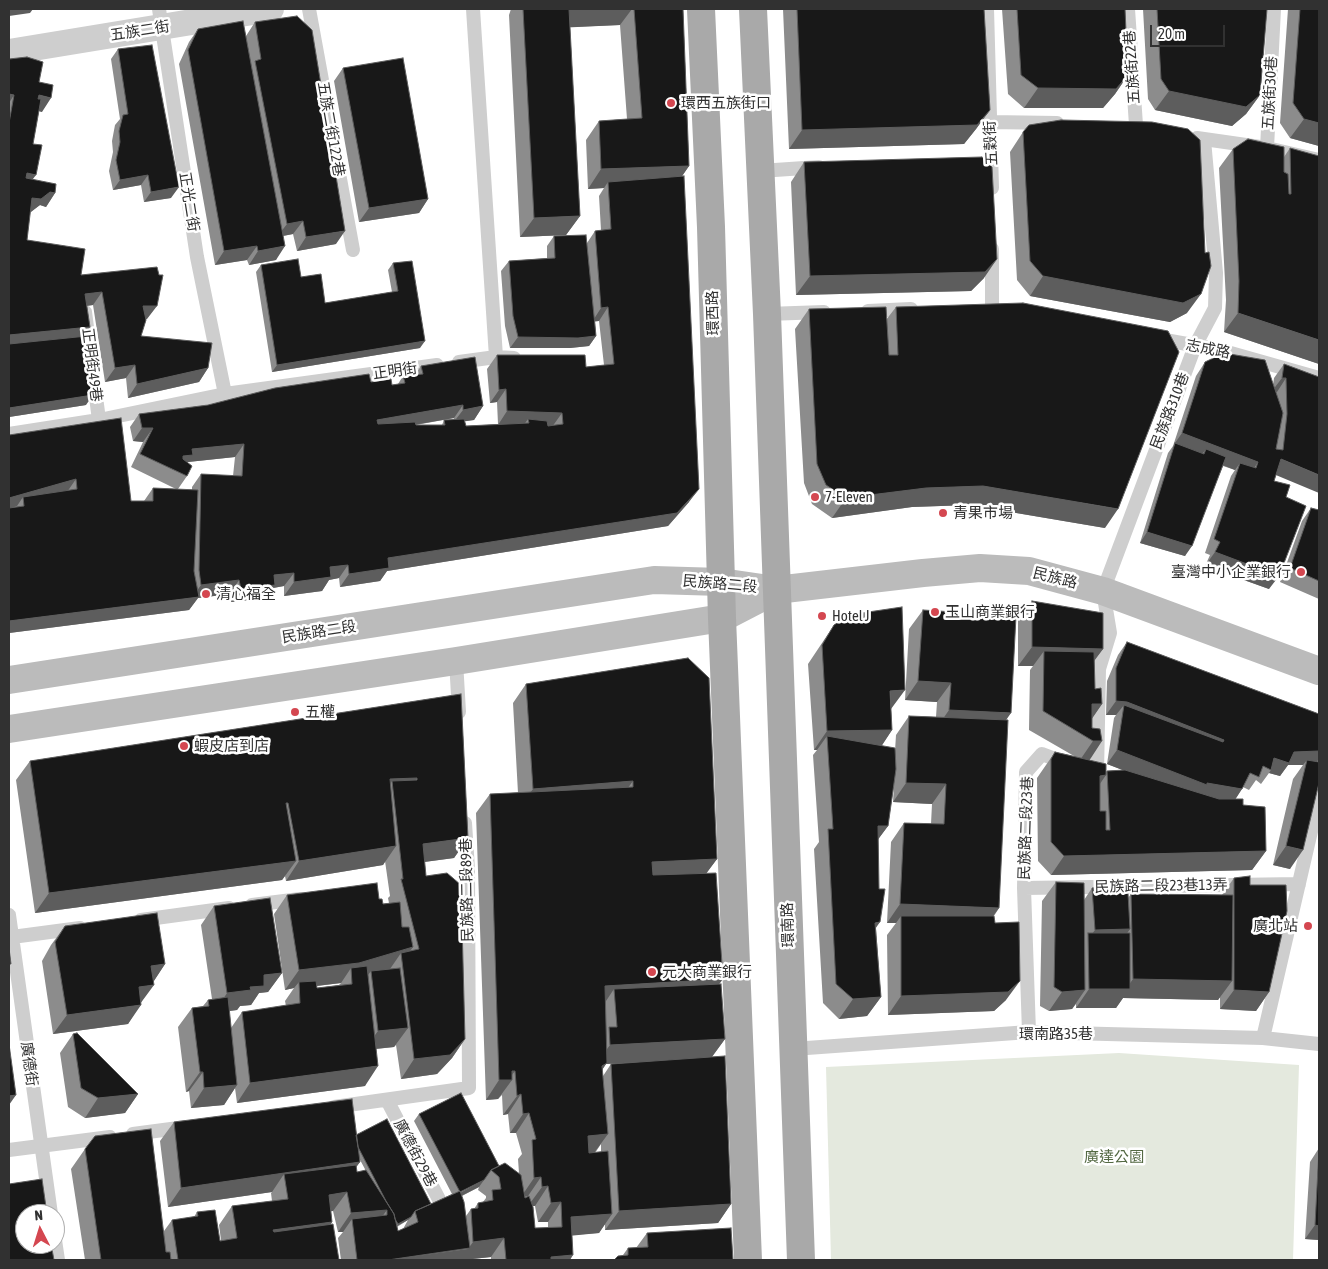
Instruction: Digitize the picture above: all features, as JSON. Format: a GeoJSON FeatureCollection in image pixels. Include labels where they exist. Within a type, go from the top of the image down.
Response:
{"type":"FeatureCollection","features":[{"type":"Feature","properties":{"kind":"main road","name":"環西路"},"geometry":{"type":"LineString","coordinates":[[701,9],[711,227],[722,618]]}},
{"type":"Feature","properties":{"kind":"main road"},"geometry":{"type":"LineString","coordinates":[[753,9],[767,314],[776,590]]}},
{"type":"Feature","properties":{"kind":"main road","name":"民族路"},"geometry":{"type":"LineString","coordinates":[[776,590],[980,568],[1029,571],[1103,591],[1319,671]]}},
{"type":"Feature","properties":{"kind":"main road","name":"民族路二段"},"geometry":{"type":"LineString","coordinates":[[9,680],[654,580],[721,582],[776,590]]}},
{"type":"Feature","properties":{"kind":"main road","name":"民族路二段"},"geometry":{"type":"LineString","coordinates":[[9,729],[456,661],[722,618],[776,590]]}},
{"type":"Feature","properties":{"kind":"main road","name":"環南路"},"geometry":{"type":"LineString","coordinates":[[776,590],[801,1260]]}},
{"type":"Feature","properties":{"kind":"main road"},"geometry":{"type":"LineString","coordinates":[[722,618],[748,1260]]}},
{"type":"Feature","properties":{"kind":"street","name":"五族二街"},"geometry":{"type":"LineString","coordinates":[[9,52],[161,18],[271,9]]}},
{"type":"Feature","properties":{"kind":"lane","name":"五族二街122巷"},"geometry":{"type":"LineString","coordinates":[[309,9],[353,250]]}},
{"type":"Feature","properties":{"kind":"lane"},"geometry":{"type":"LineString","coordinates":[[473,9],[496,357]]}},
{"type":"Feature","properties":{"kind":"lane","name":"五穀街"},"geometry":{"type":"LineString","coordinates":[[987,9],[992,198]]}},
{"type":"Feature","properties":{"kind":"lane","name":"五族街22巷"},"geometry":{"type":"LineString","coordinates":[[1128,9],[1136,126]]}},
{"type":"Feature","properties":{"kind":"lane","name":"五族街30巷"},"geometry":{"type":"LineString","coordinates":[[1266,148],[1274,9]]}},
{"type":"Feature","properties":{"kind":"lane","name":"正光二街"},"geometry":{"type":"LineString","coordinates":[[161,18],[197,257],[225,394]]}},
{"type":"Feature","properties":{"kind":"lane"},"geometry":{"type":"LineString","coordinates":[[990,122],[1068,124]]}},
{"type":"Feature","properties":{"kind":"lane"},"geometry":{"type":"LineString","coordinates":[[1185,136],[1266,148],[1319,160]]}},
{"type":"Feature","properties":{"kind":"lane","name":"民族路310巷"},"geometry":{"type":"LineString","coordinates":[[1103,591],[1194,346],[1214,308],[1216,273],[1204,140]]}},
{"type":"Feature","properties":{"kind":"lane"},"geometry":{"type":"LineString","coordinates":[[973,160],[992,159]]}},
{"type":"Feature","properties":{"kind":"lane"},"geometry":{"type":"LineString","coordinates":[[760,170],[828,167]]}},
{"type":"Feature","properties":{"kind":"lane"},"geometry":{"type":"LineString","coordinates":[[992,237],[992,307]]}},
{"type":"Feature","properties":{"kind":"lane"},"geometry":{"type":"LineString","coordinates":[[855,311],[924,309]]}},
{"type":"Feature","properties":{"kind":"lane","name":"正明街49巷"},"geometry":{"type":"LineString","coordinates":[[85,311],[100,420]]}},
{"type":"Feature","properties":{"kind":"lane"},"geometry":{"type":"LineString","coordinates":[[767,314],[836,312]]}},
{"type":"Feature","properties":{"kind":"lane","name":"志成路"},"geometry":{"type":"LineString","coordinates":[[1137,335],[1220,350],[1319,378]]}},
{"type":"Feature","properties":{"kind":"lane","name":"正明街"},"geometry":{"type":"LineString","coordinates":[[9,434],[100,420],[225,394],[496,357],[526,358]]}},
{"type":"Feature","properties":{"kind":"lane","name":"民族路二段23巷"},"geometry":{"type":"LineString","coordinates":[[1029,1032],[1024,888],[1026,772],[1042,754],[1102,776],[1099,669],[1110,633],[1103,591]]}},
{"type":"Feature","properties":{"kind":"lane"},"geometry":{"type":"LineString","coordinates":[[456,661],[460,721]]}},
{"type":"Feature","properties":{"kind":"lane"},"geometry":{"type":"LineString","coordinates":[[1264,1038],[1319,797]]}},
{"type":"Feature","properties":{"kind":"lane","name":"民族路二段89巷"},"geometry":{"type":"LineString","coordinates":[[465,810],[468,869],[469,1088]]}},
{"type":"Feature","properties":{"kind":"lane","name":"民族路二段23巷13弄"},"geometry":{"type":"LineString","coordinates":[[1024,888],[1299,884]]}},
{"type":"Feature","properties":{"kind":"lane"},"geometry":{"type":"LineString","coordinates":[[128,922],[313,897]]}},
{"type":"Feature","properties":{"kind":"lane","name":"廣德街"},"geometry":{"type":"LineString","coordinates":[[9,915],[49,1204]]}},
{"type":"Feature","properties":{"kind":"lane"},"geometry":{"type":"LineString","coordinates":[[12,937],[90,927]]}},
{"type":"Feature","properties":{"kind":"lane","name":"環南路35巷"},"geometry":{"type":"LineString","coordinates":[[793,1049],[1029,1032],[1264,1038],[1319,1044]]}},
{"type":"Feature","properties":{"kind":"lane","name":"廣德街29巷"},"geometry":{"type":"LineString","coordinates":[[318,1109],[469,1088]]}},
{"type":"Feature","properties":{"kind":"lane","name":"廣德街29巷"},"geometry":{"type":"LineString","coordinates":[[387,1100],[443,1207]]}},
{"type":"Feature","properties":{"kind":"lane"},"geometry":{"type":"LineString","coordinates":[[9,1150],[199,1125]]}},
{"type":"Feature","properties":{"kind":"green space","name":"廣達公園"},"geometry":{"type":"Polygon","coordinates":[[[1119,1053],[1299,1065],[1293,1260],[831,1260],[826,1067],[1119,1053]]]}},
{"type":"Feature","properties":{"kind":"building"},"geometry":{"type":"Polygon","coordinates":[[[523,9],[569,9],[580,216],[534,218],[523,9]]]}},
{"type":"Feature","properties":{"kind":"building"},"geometry":{"type":"Polygon","coordinates":[[[634,9],[683,9],[689,166],[601,169],[599,121],[642,118],[634,9]]]}},
{"type":"Feature","properties":{"kind":"building"},"geometry":{"type":"Polygon","coordinates":[[[797,9],[984,9],[990,110],[977,125],[802,130],[797,9]]]}},
{"type":"Feature","properties":{"kind":"building"},"geometry":{"type":"Polygon","coordinates":[[[1017,9],[1125,9],[1128,75],[1116,89],[1038,88],[1021,75],[1017,9]]]}},
{"type":"Feature","properties":{"kind":"building"},"geometry":{"type":"Polygon","coordinates":[[[1157,9],[1267,9],[1260,95],[1246,107],[1169,91],[1161,79],[1157,9]]]}},
{"type":"Feature","properties":{"kind":"building"},"geometry":{"type":"Polygon","coordinates":[[[1300,9],[1319,9],[1319,123],[1304,119],[1293,103],[1300,9]]]}},
{"type":"Feature","properties":{"kind":"building"},"geometry":{"type":"Polygon","coordinates":[[[297,16],[312,30],[345,231],[306,237],[303,221],[287,224],[255,61],[261,59],[255,22],[297,16]]]}},
{"type":"Feature","properties":{"kind":"building"},"geometry":{"type":"Polygon","coordinates":[[[243,21],[285,246],[258,251],[257,246],[224,251],[188,50],[198,29],[243,21]]]}},
{"type":"Feature","properties":{"kind":"building"},"geometry":{"type":"Polygon","coordinates":[[[152,45],[179,187],[151,192],[148,175],[120,180],[116,160],[123,115],[128,114],[118,49],[152,45]]]}},
{"type":"Feature","properties":{"kind":"building"},"geometry":{"type":"Polygon","coordinates":[[[27,57],[43,62],[39,82],[53,85],[51,98],[39,95],[38,99],[41,99],[33,144],[42,145],[36,175],[27,173],[26,178],[56,184],[55,193],[50,192],[41,199],[32,198],[27,240],[85,249],[81,275],[157,267],[159,275],[163,275],[157,306],[143,306],[146,320],[141,336],[212,343],[208,368],[137,384],[135,365],[115,368],[102,292],[85,294],[90,327],[9,335],[9,123],[14,95],[9,94],[9,59],[27,57]]]}},
{"type":"Feature","properties":{"kind":"building"},"geometry":{"type":"Polygon","coordinates":[[[403,58],[428,199],[369,208],[343,68],[403,58]]]}},
{"type":"Feature","properties":{"kind":"building"},"geometry":{"type":"Polygon","coordinates":[[[1061,120],[1152,122],[1188,129],[1200,140],[1205,253],[1209,252],[1211,266],[1201,294],[1183,303],[1043,276],[1030,261],[1023,132],[1029,125],[1061,120]]]}},
{"type":"Feature","properties":{"kind":"building"},"geometry":{"type":"Polygon","coordinates":[[[1248,139],[1284,147],[1284,172],[1288,174],[1289,194],[1291,194],[1290,148],[1319,156],[1319,340],[1238,313],[1239,281],[1233,149],[1248,139]]]}},
{"type":"Feature","properties":{"kind":"building"},"geometry":{"type":"Polygon","coordinates":[[[982,157],[992,167],[997,259],[985,272],[810,276],[804,162],[982,157]]]}},
{"type":"Feature","properties":{"kind":"building"},"geometry":{"type":"Polygon","coordinates":[[[684,176],[699,489],[677,513],[388,558],[389,568],[349,574],[348,565],[330,567],[331,577],[294,582],[294,573],[274,575],[275,585],[241,589],[239,580],[201,585],[199,570],[201,474],[242,476],[244,444],[192,449],[193,455],[183,456],[183,459],[192,466],[187,476],[140,454],[153,428],[142,428],[139,414],[208,405],[275,388],[369,374],[371,382],[391,379],[392,385],[405,383],[403,376],[423,374],[421,366],[475,357],[483,406],[463,410],[463,405],[377,420],[378,424],[415,422],[416,425],[445,425],[444,420],[464,419],[466,426],[529,423],[528,419],[547,421],[548,426],[563,424],[562,413],[507,411],[506,389],[499,390],[497,355],[585,355],[586,367],[614,364],[608,307],[601,308],[595,231],[611,229],[608,182],[684,176]]]}},
{"type":"Feature","properties":{"kind":"building"},"geometry":{"type":"Polygon","coordinates":[[[586,235],[596,336],[578,338],[518,337],[513,316],[509,261],[555,258],[554,236],[586,235]]]}},
{"type":"Feature","properties":{"kind":"building"},"geometry":{"type":"Polygon","coordinates":[[[298,259],[301,277],[321,274],[325,303],[398,291],[393,263],[412,261],[425,341],[277,365],[261,265],[298,259]]]}},
{"type":"Feature","properties":{"kind":"building"},"geometry":{"type":"Polygon","coordinates":[[[1023,303],[1168,331],[1179,352],[1118,509],[983,486],[926,488],[846,498],[826,485],[817,464],[809,309],[886,307],[889,355],[898,355],[896,307],[1023,303]]]}},
{"type":"Feature","properties":{"kind":"building"},"geometry":{"type":"Polygon","coordinates":[[[87,336],[93,395],[9,408],[9,344],[87,336]]]}},
{"type":"Feature","properties":{"kind":"building"},"geometry":{"type":"Polygon","coordinates":[[[1224,353],[1265,360],[1283,413],[1276,449],[1283,450],[1287,414],[1286,378],[1282,378],[1284,364],[1319,377],[1319,475],[1281,459],[1274,481],[1290,485],[1286,497],[1306,506],[1279,576],[1215,552],[1220,542],[1214,539],[1240,463],[1256,468],[1258,462],[1182,433],[1205,362],[1224,353]]]}},
{"type":"Feature","properties":{"kind":"building"},"geometry":{"type":"Polygon","coordinates":[[[121,418],[131,501],[153,501],[153,488],[198,490],[194,571],[199,597],[9,621],[9,508],[24,506],[23,497],[77,489],[76,479],[9,498],[9,435],[121,418]]]}},
{"type":"Feature","properties":{"kind":"building"},"geometry":{"type":"Polygon","coordinates":[[[1175,443],[1204,454],[1206,449],[1226,457],[1192,546],[1147,532],[1175,443]]]}},
{"type":"Feature","properties":{"kind":"building"},"geometry":{"type":"Polygon","coordinates":[[[1311,508],[1319,510],[1319,581],[1290,568],[1311,508]]]}},
{"type":"Feature","properties":{"kind":"building"},"geometry":{"type":"Polygon","coordinates":[[[1032,601],[1103,613],[1103,649],[1032,647],[1032,601]]]}},
{"type":"Feature","properties":{"kind":"building"},"geometry":{"type":"Polygon","coordinates":[[[902,607],[905,690],[890,691],[892,730],[827,731],[822,645],[834,625],[848,615],[902,607]]]}},
{"type":"Feature","properties":{"kind":"building"},"geometry":{"type":"Polygon","coordinates":[[[923,610],[1016,616],[1011,713],[949,710],[951,683],[918,681],[923,610]]]}},
{"type":"Feature","properties":{"kind":"building"},"geometry":{"type":"Polygon","coordinates":[[[1127,642],[1319,714],[1319,751],[1294,752],[1289,763],[1274,758],[1271,770],[1263,766],[1259,777],[1250,773],[1242,789],[1207,783],[1207,785],[1117,750],[1124,705],[1223,742],[1224,740],[1127,702],[1116,701],[1116,668],[1127,642]]]}},
{"type":"Feature","properties":{"kind":"building"},"geometry":{"type":"Polygon","coordinates":[[[1044,651],[1094,652],[1095,689],[1101,688],[1102,704],[1092,704],[1092,728],[1100,729],[1102,741],[1093,741],[1043,711],[1044,651]]]}},
{"type":"Feature","properties":{"kind":"building"},"geometry":{"type":"Polygon","coordinates":[[[688,658],[709,678],[717,859],[652,862],[653,875],[716,873],[723,979],[605,986],[607,1063],[602,1066],[608,1134],[588,1136],[589,1153],[608,1151],[612,1214],[571,1217],[573,1255],[551,1257],[551,1260],[506,1260],[504,1238],[473,1242],[471,1209],[478,1208],[478,1203],[493,1200],[492,1190],[501,1189],[499,1177],[491,1170],[505,1163],[521,1175],[525,1198],[529,1196],[533,1207],[535,1228],[562,1227],[561,1202],[551,1203],[548,1186],[542,1187],[541,1177],[534,1178],[532,1140],[536,1139],[529,1113],[523,1114],[521,1094],[517,1096],[515,1071],[512,1071],[512,1080],[499,1080],[490,794],[633,787],[633,781],[533,789],[526,684],[688,658]]]}},
{"type":"Feature","properties":{"kind":"building"},"geometry":{"type":"Polygon","coordinates":[[[461,694],[468,838],[423,844],[426,876],[447,873],[461,885],[465,1039],[450,1055],[414,1059],[401,953],[419,949],[401,879],[403,879],[392,781],[417,780],[417,778],[390,779],[396,846],[299,861],[288,803],[286,803],[296,861],[49,893],[30,761],[461,694]]]}},
{"type":"Feature","properties":{"kind":"building"},"geometry":{"type":"Polygon","coordinates":[[[909,716],[1008,720],[999,908],[900,904],[904,823],[944,824],[946,784],[906,783],[909,716]]]}},
{"type":"Feature","properties":{"kind":"building"},"geometry":{"type":"Polygon","coordinates":[[[827,736],[895,748],[896,769],[888,826],[878,826],[879,889],[885,889],[880,922],[875,923],[881,997],[853,999],[836,984],[828,829],[833,829],[827,736]]]}},
{"type":"Feature","properties":{"kind":"building"},"geometry":{"type":"Polygon","coordinates":[[[1055,752],[1106,764],[1106,775],[1100,776],[1100,811],[1106,811],[1106,830],[1110,830],[1107,771],[1125,770],[1219,799],[1243,799],[1243,805],[1265,807],[1266,851],[1064,856],[1051,842],[1051,759],[1055,752]]]}},
{"type":"Feature","properties":{"kind":"building"},"geometry":{"type":"Polygon","coordinates":[[[1307,760],[1319,762],[1319,783],[1303,850],[1286,846],[1307,760]]]}},
{"type":"Feature","properties":{"kind":"building"},"geometry":{"type":"Polygon","coordinates":[[[1250,876],[1250,885],[1286,885],[1287,911],[1269,992],[1234,990],[1234,878],[1250,876]]]}},
{"type":"Feature","properties":{"kind":"building"},"geometry":{"type":"Polygon","coordinates":[[[1056,882],[1084,883],[1085,990],[1062,992],[1054,987],[1056,882]]]}},
{"type":"Feature","properties":{"kind":"building"},"geometry":{"type":"Polygon","coordinates":[[[377,883],[379,899],[382,899],[383,904],[400,902],[402,927],[409,927],[413,947],[359,963],[299,970],[287,895],[377,883]]]}},
{"type":"Feature","properties":{"kind":"building"},"geometry":{"type":"Polygon","coordinates":[[[1114,885],[1128,893],[1130,929],[1095,930],[1092,888],[1114,885]]]}},
{"type":"Feature","properties":{"kind":"building"},"geometry":{"type":"Polygon","coordinates":[[[1131,894],[1233,895],[1232,981],[1133,979],[1131,894]]]}},
{"type":"Feature","properties":{"kind":"building"},"geometry":{"type":"Polygon","coordinates":[[[270,898],[282,973],[264,975],[264,986],[250,987],[251,990],[227,993],[214,906],[270,898]]]}},
{"type":"Feature","properties":{"kind":"building"},"geometry":{"type":"Polygon","coordinates":[[[157,913],[165,964],[151,966],[154,985],[139,987],[141,1005],[67,1015],[55,942],[65,926],[157,913]]]}},
{"type":"Feature","properties":{"kind":"building"},"geometry":{"type":"Polygon","coordinates":[[[901,916],[994,916],[995,923],[1019,922],[1020,981],[1008,992],[901,996],[901,916]]]}},
{"type":"Feature","properties":{"kind":"building"},"geometry":{"type":"Polygon","coordinates":[[[1088,933],[1130,933],[1130,989],[1089,989],[1088,933]]]}},
{"type":"Feature","properties":{"kind":"building"},"geometry":{"type":"Polygon","coordinates":[[[9,948],[11,964],[9,964],[9,948]]]}},
{"type":"Feature","properties":{"kind":"building"},"geometry":{"type":"Polygon","coordinates":[[[367,966],[378,1066],[250,1083],[242,1012],[300,1003],[299,982],[316,981],[317,988],[352,984],[351,968],[367,966]]]}},
{"type":"Feature","properties":{"kind":"building"},"geometry":{"type":"Polygon","coordinates":[[[400,968],[408,1028],[378,1031],[371,971],[400,968]]]}},
{"type":"Feature","properties":{"kind":"building"},"geometry":{"type":"Polygon","coordinates":[[[721,984],[725,1039],[610,1045],[609,1027],[617,1027],[614,989],[721,984]]]}},
{"type":"Feature","properties":{"kind":"building"},"geometry":{"type":"Polygon","coordinates":[[[228,997],[237,1085],[204,1088],[203,1072],[200,1072],[192,1008],[209,1006],[208,1000],[228,997]]]}},
{"type":"Feature","properties":{"kind":"building"},"geometry":{"type":"Polygon","coordinates":[[[77,1033],[138,1094],[98,1098],[81,1088],[73,1034],[77,1033]]]}},
{"type":"Feature","properties":{"kind":"building"},"geometry":{"type":"Polygon","coordinates":[[[9,1044],[16,1095],[9,1096],[9,1044]]]}},
{"type":"Feature","properties":{"kind":"building"},"geometry":{"type":"Polygon","coordinates":[[[725,1056],[731,1204],[619,1211],[611,1064],[725,1056]]]}},
{"type":"Feature","properties":{"kind":"building"},"geometry":{"type":"Polygon","coordinates":[[[461,1093],[499,1166],[491,1170],[484,1180],[460,1192],[419,1114],[461,1093]]]}},
{"type":"Feature","properties":{"kind":"building"},"geometry":{"type":"Polygon","coordinates":[[[352,1099],[360,1162],[181,1188],[174,1122],[352,1099]]]}},
{"type":"Feature","properties":{"kind":"building"},"geometry":{"type":"Polygon","coordinates":[[[387,1119],[431,1204],[415,1211],[411,1217],[398,1224],[358,1147],[356,1135],[387,1119]]]}},
{"type":"Feature","properties":{"kind":"building"},"geometry":{"type":"Polygon","coordinates":[[[151,1129],[166,1252],[170,1252],[171,1260],[101,1260],[85,1149],[95,1136],[151,1129]]]}},
{"type":"Feature","properties":{"kind":"building"},"geometry":{"type":"Polygon","coordinates":[[[1319,1149],[1319,1226],[1315,1225],[1319,1149]]]}},
{"type":"Feature","properties":{"kind":"building"},"geometry":{"type":"Polygon","coordinates":[[[356,1165],[357,1172],[366,1170],[394,1214],[398,1231],[418,1222],[415,1211],[460,1191],[464,1202],[470,1248],[388,1260],[357,1260],[352,1219],[387,1215],[387,1210],[351,1213],[347,1192],[329,1195],[332,1222],[273,1230],[274,1232],[333,1224],[339,1260],[178,1260],[172,1220],[198,1216],[197,1212],[215,1210],[220,1241],[237,1238],[232,1206],[288,1199],[284,1174],[356,1165]]]}},
{"type":"Feature","properties":{"kind":"building"},"geometry":{"type":"Polygon","coordinates":[[[42,1179],[46,1204],[15,1204],[15,1254],[53,1254],[54,1260],[9,1260],[9,1184],[42,1179]]]}},
{"type":"Feature","properties":{"kind":"building"},"geometry":{"type":"Polygon","coordinates":[[[731,1228],[733,1260],[614,1260],[618,1256],[628,1255],[628,1248],[648,1247],[647,1233],[731,1228]]]}},
{"type":"Feature","properties":{"kind":"place","name":"環西五族街口"},"geometry":{"type":"Point","coordinates":[671,103]}},
{"type":"Feature","properties":{"kind":"place","name":"7-Eleven"},"geometry":{"type":"Point","coordinates":[815,497]}},
{"type":"Feature","properties":{"kind":"place","name":"青果市場"},"geometry":{"type":"Point","coordinates":[943,513]}},
{"type":"Feature","properties":{"kind":"place","name":"臺灣中小企業銀行"},"geometry":{"type":"Point","coordinates":[1301,572]}},
{"type":"Feature","properties":{"kind":"place","name":"清心福全"},"geometry":{"type":"Point","coordinates":[206,594]}},
{"type":"Feature","properties":{"kind":"place","name":"玉山商業銀行"},"geometry":{"type":"Point","coordinates":[935,612]}},
{"type":"Feature","properties":{"kind":"place","name":"Hotel J"},"geometry":{"type":"Point","coordinates":[822,616]}},
{"type":"Feature","properties":{"kind":"place","name":"五權"},"geometry":{"type":"Point","coordinates":[295,712]}},
{"type":"Feature","properties":{"kind":"place","name":"蝦皮店到店"},"geometry":{"type":"Point","coordinates":[184,746]}},
{"type":"Feature","properties":{"kind":"place","name":"廣北站"},"geometry":{"type":"Point","coordinates":[1308,926]}},
{"type":"Feature","properties":{"kind":"place","name":"元大商業銀行"},"geometry":{"type":"Point","coordinates":[652,972]}}]}
